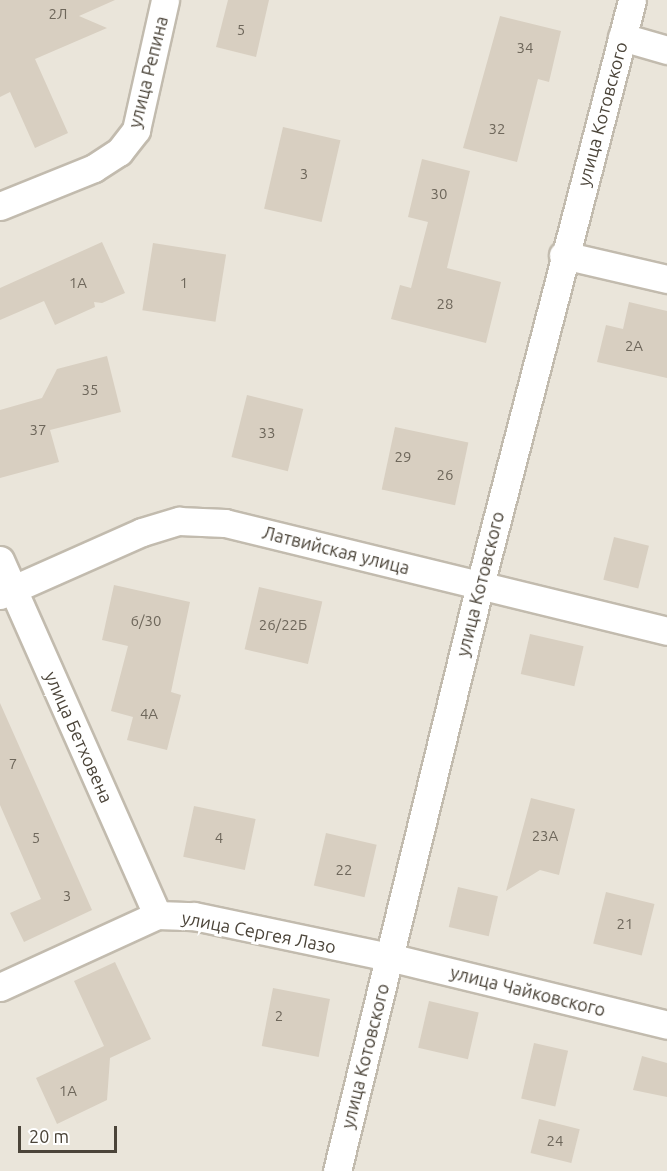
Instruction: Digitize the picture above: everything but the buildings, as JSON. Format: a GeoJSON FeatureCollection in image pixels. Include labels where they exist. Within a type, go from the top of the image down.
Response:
{"type":"FeatureCollection","features":[{"type":"Feature","properties":{"kind":"street","name":"улица Репина"},"geometry":{"type":"LineString","coordinates":[[0,206],[94,168],[119,152],[136,130],[165,0]]}},
{"type":"Feature","properties":{"kind":"street","name":"улица Котовского"},"geometry":{"type":"LineString","coordinates":[[337,1171],[563,255],[632,0]]}},
{"type":"Feature","properties":{"kind":"street"},"geometry":{"type":"LineString","coordinates":[[622,37],[667,50]]}},
{"type":"Feature","properties":{"kind":"street"},"geometry":{"type":"LineString","coordinates":[[563,255],[667,279]]}},
{"type":"Feature","properties":{"kind":"street","name":"Латвийская улица"},"geometry":{"type":"LineString","coordinates":[[6,592],[142,532],[179,521],[225,524],[667,632]]}},
{"type":"Feature","properties":{"kind":"street","name":"улица Бетховена"},"geometry":{"type":"LineString","coordinates":[[0,560],[6,592],[157,915]]}},
{"type":"Feature","properties":{"kind":"street","name":"улица Сергея Лазо"},"geometry":{"type":"LineString","coordinates":[[0,987],[157,915],[194,916],[389,957]]}},
{"type":"Feature","properties":{"kind":"street","name":"улица Чайковского"},"geometry":{"type":"LineString","coordinates":[[389,957],[667,1025]]}},
{"type":"Feature","properties":{"kind":"shaded area"},"geometry":{"type":"Polygon","coordinates":[[[0,0],[667,0],[667,1171],[0,1171],[0,0]]]}}]}
